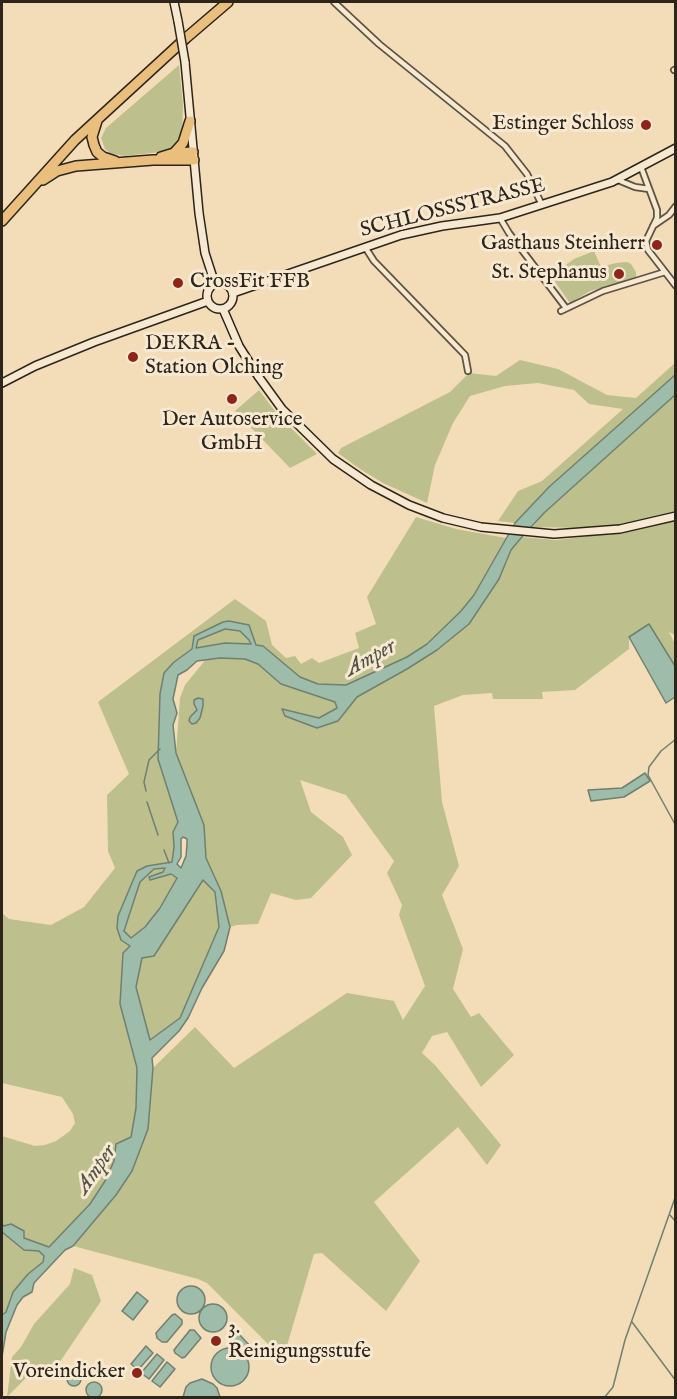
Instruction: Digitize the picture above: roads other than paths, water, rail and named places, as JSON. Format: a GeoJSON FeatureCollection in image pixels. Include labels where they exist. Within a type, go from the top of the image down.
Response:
{"type":"FeatureCollection","features":[{"type":"Feature","properties":{"kind":"highway"},"geometry":{"type":"LineString","coordinates":[[2,221],[75,140],[228,2]]}},
{"type":"Feature","properties":{"kind":"highway"},"geometry":{"type":"LineString","coordinates":[[98,119],[93,131],[97,152],[117,162]]}},
{"type":"Feature","properties":{"kind":"highway"},"geometry":{"type":"LineString","coordinates":[[174,153],[183,143],[190,121]]}},
{"type":"Feature","properties":{"kind":"highway"},"geometry":{"type":"LineString","coordinates":[[153,160],[174,153],[193,156]]}},
{"type":"Feature","properties":{"kind":"highway"},"geometry":{"type":"LineString","coordinates":[[33,184],[40,183],[64,168],[193,156]]}},
{"type":"Feature","properties":{"kind":"main road"},"geometry":{"type":"LineString","coordinates":[[174,2],[185,62],[193,156],[205,253],[215,284]]}},
{"type":"Feature","properties":{"kind":"main road","name":"SCHLOSSSTRASSE"},"geometry":{"type":"LineString","coordinates":[[233,293],[400,235],[442,226],[500,218],[542,205],[617,180],[675,148]]}},
{"type":"Feature","properties":{"kind":"main road"},"geometry":{"type":"LineString","coordinates":[[215,284],[226,284],[233,293],[230,304],[224,309],[215,308],[208,301],[207,293],[215,284]]}},
{"type":"Feature","properties":{"kind":"main road"},"geometry":{"type":"LineString","coordinates":[[2,383],[35,366],[94,342],[208,301]]}},
{"type":"Feature","properties":{"kind":"main road"},"geometry":{"type":"LineString","coordinates":[[224,309],[239,346],[282,409],[333,459],[371,485],[409,505],[443,518],[503,530],[538,533],[583,533],[620,529],[675,516]]}},
{"type":"Feature","properties":{"kind":"street"},"geometry":{"type":"LineString","coordinates":[[334,2],[379,44],[505,146],[527,174],[542,205]]}},
{"type":"Feature","properties":{"kind":"street"},"geometry":{"type":"LineString","coordinates":[[641,167],[657,210],[657,218],[646,242],[648,250],[675,286]]}},
{"type":"Feature","properties":{"kind":"street"},"geometry":{"type":"LineString","coordinates":[[617,180],[635,188],[649,189]]}},
{"type":"Feature","properties":{"kind":"street"},"geometry":{"type":"LineString","coordinates":[[653,226],[675,208]]}},
{"type":"Feature","properties":{"kind":"street"},"geometry":{"type":"LineString","coordinates":[[500,218],[564,310],[603,291],[665,272]]}},
{"type":"Feature","properties":{"kind":"street"},"geometry":{"type":"LineString","coordinates":[[365,247],[374,261],[465,355],[468,371]]}},
{"type":"Feature","properties":{"kind":"waterway"},"geometry":{"type":"LineString","coordinates":[[676,739],[661,751],[649,767],[648,775],[676,826]]}},
{"type":"Feature","properties":{"kind":"waterway"},"geometry":{"type":"LineString","coordinates":[[146,791],[144,782],[149,760],[160,749]]}},
{"type":"Feature","properties":{"kind":"waterway"},"geometry":{"type":"LineString","coordinates":[[147,802],[158,835]]}},
{"type":"Feature","properties":{"kind":"waterway"},"geometry":{"type":"LineString","coordinates":[[164,850],[169,863]]}},
{"type":"Feature","properties":{"kind":"waterway"},"geometry":{"type":"LineString","coordinates":[[604,1398],[613,1387],[625,1340],[676,1195]]}},
{"type":"Feature","properties":{"kind":"waterway"},"geometry":{"type":"LineString","coordinates":[[670,1215],[676,1222]]}},
{"type":"Feature","properties":{"kind":"waterway"},"geometry":{"type":"LineString","coordinates":[[632,1322],[676,1381]]}},
{"type":"Feature","properties":{"kind":"place","name":"Estinger Schloss"},"geometry":{"type":"Point","coordinates":[646,125]}},
{"type":"Feature","properties":{"kind":"place","name":"Gasthaus Steinherr"},"geometry":{"type":"Point","coordinates":[657,245]}},
{"type":"Feature","properties":{"kind":"place","name":"St. Stephanus"},"geometry":{"type":"Point","coordinates":[619,274]}},
{"type":"Feature","properties":{"kind":"place","name":"CrossFit FFB"},"geometry":{"type":"Point","coordinates":[178,283]}},
{"type":"Feature","properties":{"kind":"place","name":"DEKRA - Station Olching"},"geometry":{"type":"Point","coordinates":[133,357]}},
{"type":"Feature","properties":{"kind":"place","name":"Der Autoservice GmbH"},"geometry":{"type":"Point","coordinates":[232,399]}},
{"type":"Feature","properties":{"kind":"place","name":"3. Reinigungsstufe"},"geometry":{"type":"Point","coordinates":[216,1341]}},
{"type":"Feature","properties":{"kind":"place","name":"Voreindicker"},"geometry":{"type":"Point","coordinates":[137,1373]}},
{"type":"Feature","properties":{"kind":"water label","name":"Amper"},"geometry":{"type":"Point","coordinates":[371,659]}},
{"type":"Feature","properties":{"kind":"water label","name":"Amper"},"geometry":{"type":"Point","coordinates":[97,1170]}}]}
